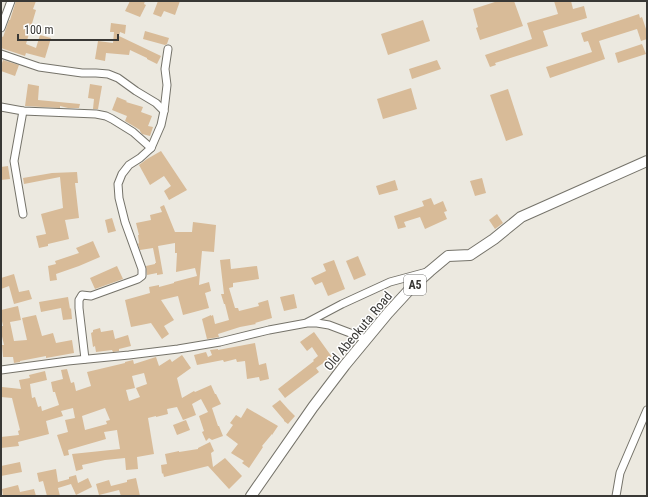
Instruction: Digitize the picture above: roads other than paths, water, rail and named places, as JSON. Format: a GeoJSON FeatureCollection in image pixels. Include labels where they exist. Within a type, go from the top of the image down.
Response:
{"type":"FeatureCollection","features":[{"type":"Feature","properties":{"kind":"highway","name":"Old Abeokuta Road"},"geometry":{"type":"LineString","coordinates":[[251,496],[313,407],[345,365],[397,303],[430,271],[448,256],[470,255],[494,239],[521,217],[647,161]]}},
{"type":"Feature","properties":{"kind":"street"},"geometry":{"type":"LineString","coordinates":[[1,28],[12,1]]}},
{"type":"Feature","properties":{"kind":"street"},"geometry":{"type":"LineString","coordinates":[[85,359],[79,308],[79,300],[82,295],[91,296],[138,279],[142,276],[142,269],[122,210],[118,184],[122,174],[129,165],[151,148],[161,126],[167,85],[165,68],[168,49]]}},
{"type":"Feature","properties":{"kind":"street"},"geometry":{"type":"LineString","coordinates":[[1,54],[39,67],[82,73],[96,72],[108,74],[118,78],[136,91],[156,102],[164,111]]}},
{"type":"Feature","properties":{"kind":"street"},"geometry":{"type":"LineString","coordinates":[[1,106],[23,111],[96,114],[106,116],[133,132],[151,148]]}},
{"type":"Feature","properties":{"kind":"street"},"geometry":{"type":"LineString","coordinates":[[23,111],[14,161],[23,214]]}},
{"type":"Feature","properties":{"kind":"street"},"geometry":{"type":"LineString","coordinates":[[306,323],[342,304],[390,282],[430,271]]}},
{"type":"Feature","properties":{"kind":"street"},"geometry":{"type":"LineString","coordinates":[[1,370],[186,348],[306,323],[329,324],[366,339]]}},
{"type":"Feature","properties":{"kind":"street"},"geometry":{"type":"LineString","coordinates":[[616,496],[620,473],[647,410]]}}]}
